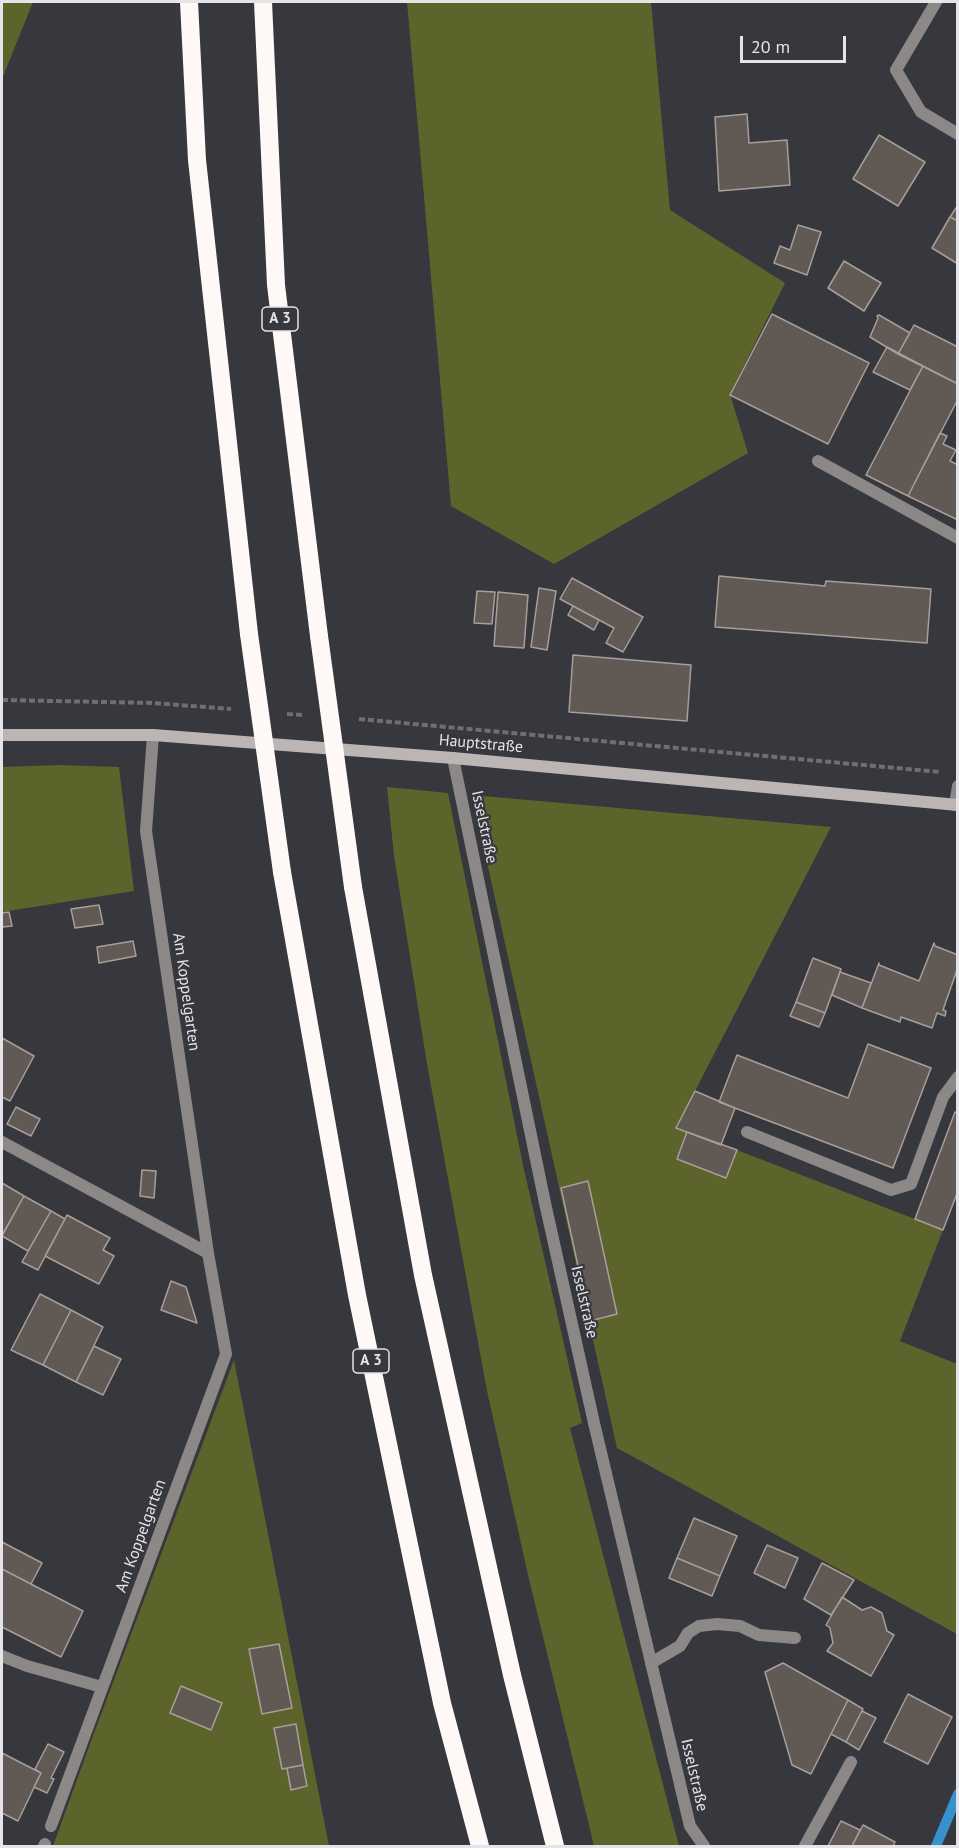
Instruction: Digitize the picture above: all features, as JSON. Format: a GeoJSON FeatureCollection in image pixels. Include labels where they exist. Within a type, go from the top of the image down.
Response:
{"type":"FeatureCollection","features":[{"type":"Feature","properties":{"kind":"highway","name":"A 3"},"geometry":{"type":"LineString","coordinates":[[189,2],[197,160],[249,634],[282,872],[357,1295],[442,1703],[480,1846]]}},
{"type":"Feature","properties":{"kind":"highway","name":"A 3"},"geometry":{"type":"LineString","coordinates":[[263,2],[276,285],[353,887],[423,1275],[512,1675],[555,1846]]}},
{"type":"Feature","properties":{"kind":"main road","name":"Hauptstraße"},"geometry":{"type":"LineString","coordinates":[[2,735],[153,735],[453,758],[956,805]]}},
{"type":"Feature","properties":{"kind":"street"},"geometry":{"type":"LineString","coordinates":[[936,2],[896,70],[921,112],[957,134]]}},
{"type":"Feature","properties":{"kind":"street"},"geometry":{"type":"LineString","coordinates":[[818,461],[957,538]]}},
{"type":"Feature","properties":{"kind":"street","name":"Am Koppelgarten"},"geometry":{"type":"LineString","coordinates":[[51,1826],[226,1354],[208,1253],[146,831],[153,735]]}},
{"type":"Feature","properties":{"kind":"street","name":"Isselstraße"},"geometry":{"type":"LineString","coordinates":[[453,758],[545,1203],[594,1423],[690,1826],[704,1846]]}},
{"type":"Feature","properties":{"kind":"street"},"geometry":{"type":"LineString","coordinates":[[956,805],[957,786]]}},
{"type":"Feature","properties":{"kind":"street"},"geometry":{"type":"LineString","coordinates":[[747,1132],[891,1190],[911,1184],[943,1097],[957,1077]]}},
{"type":"Feature","properties":{"kind":"street"},"geometry":{"type":"LineString","coordinates":[[2,1142],[208,1253]]}},
{"type":"Feature","properties":{"kind":"street"},"geometry":{"type":"LineString","coordinates":[[651,1663],[680,1646],[688,1633],[699,1626],[717,1624],[740,1626],[759,1635],[795,1638]]}},
{"type":"Feature","properties":{"kind":"street"},"geometry":{"type":"LineString","coordinates":[[2,1656],[27,1666],[102,1687]]}},
{"type":"Feature","properties":{"kind":"street"},"geometry":{"type":"LineString","coordinates":[[805,1846],[851,1762]]}},
{"type":"Feature","properties":{"kind":"path"},"geometry":{"type":"LineString","coordinates":[[2,700],[153,703],[234,709]]}},
{"type":"Feature","properties":{"kind":"path"},"geometry":{"type":"LineString","coordinates":[[280,713],[314,716]]}},
{"type":"Feature","properties":{"kind":"path"},"geometry":{"type":"LineString","coordinates":[[349,719],[946,772]]}},
{"type":"Feature","properties":{"kind":"green space"},"geometry":{"type":"Polygon","coordinates":[[[2,2],[33,2],[2,79],[2,2]]]}},
{"type":"Feature","properties":{"kind":"green space"},"geometry":{"type":"Polygon","coordinates":[[[407,2],[651,2],[670,210],[785,283],[730,394],[748,453],[554,564],[451,506],[407,2]]]}},
{"type":"Feature","properties":{"kind":"green space"},"geometry":{"type":"Polygon","coordinates":[[[58,765],[119,767],[134,891],[2,912],[2,767],[58,765]]]}},
{"type":"Feature","properties":{"kind":"green space"},"geometry":{"type":"Polygon","coordinates":[[[387,787],[448,793],[523,1165],[582,1423],[570,1428],[679,1846],[594,1846],[528,1575],[487,1391],[427,1064],[394,856],[387,787]]]}},
{"type":"Feature","properties":{"kind":"green space"},"geometry":{"type":"Polygon","coordinates":[[[472,795],[831,827],[676,1128],[687,1132],[677,1159],[726,1178],[737,1150],[943,1230],[900,1341],[957,1364],[957,1634],[617,1448],[472,795]]]}},
{"type":"Feature","properties":{"kind":"green space"},"geometry":{"type":"Polygon","coordinates":[[[234,1360],[329,1846],[53,1846],[94,1733],[234,1360]]]}},
{"type":"Feature","properties":{"kind":"building"},"geometry":{"type":"Polygon","coordinates":[[[747,114],[749,143],[787,140],[790,185],[719,191],[715,117],[747,114]]]}},
{"type":"Feature","properties":{"kind":"building"},"geometry":{"type":"Polygon","coordinates":[[[879,135],[925,162],[898,206],[853,179],[879,135]]]}},
{"type":"Feature","properties":{"kind":"building"},"geometry":{"type":"Polygon","coordinates":[[[958,205],[958,221],[950,217],[958,205]]]}},
{"type":"Feature","properties":{"kind":"building"},"geometry":{"type":"Polygon","coordinates":[[[950,217],[958,221],[958,264],[932,248],[950,217]]]}},
{"type":"Feature","properties":{"kind":"building"},"geometry":{"type":"Polygon","coordinates":[[[798,225],[821,232],[807,275],[774,263],[780,246],[790,250],[798,225]]]}},
{"type":"Feature","properties":{"kind":"building"},"geometry":{"type":"Polygon","coordinates":[[[844,261],[881,283],[864,311],[828,288],[844,261]]]}},
{"type":"Feature","properties":{"kind":"building"},"geometry":{"type":"Polygon","coordinates":[[[772,314],[869,363],[828,444],[730,395],[772,314]]]}},
{"type":"Feature","properties":{"kind":"building"},"geometry":{"type":"Polygon","coordinates":[[[879,315],[910,333],[898,354],[870,337],[879,315]]]}},
{"type":"Feature","properties":{"kind":"building"},"geometry":{"type":"Polygon","coordinates":[[[914,325],[958,347],[958,384],[898,354],[914,325]]]}},
{"type":"Feature","properties":{"kind":"building"},"geometry":{"type":"Polygon","coordinates":[[[887,347],[923,366],[910,390],[873,372],[887,347]]]}},
{"type":"Feature","properties":{"kind":"building"},"geometry":{"type":"Polygon","coordinates":[[[923,366],[958,384],[958,399],[908,496],[866,475],[923,366]]]}},
{"type":"Feature","properties":{"kind":"building"},"geometry":{"type":"Polygon","coordinates":[[[940,433],[947,436],[943,444],[956,450],[950,461],[958,465],[958,520],[908,496],[940,433]]]}},
{"type":"Feature","properties":{"kind":"building"},"geometry":{"type":"Polygon","coordinates":[[[719,576],[825,586],[826,581],[931,589],[927,643],[715,627],[719,576]]]}},
{"type":"Feature","properties":{"kind":"building"},"geometry":{"type":"Polygon","coordinates":[[[572,578],[643,617],[623,652],[606,643],[614,628],[560,599],[572,578]]]}},
{"type":"Feature","properties":{"kind":"building"},"geometry":{"type":"Polygon","coordinates":[[[539,588],[556,591],[547,650],[531,647],[539,588]]]}},
{"type":"Feature","properties":{"kind":"building"},"geometry":{"type":"Polygon","coordinates":[[[477,591],[495,592],[492,624],[474,623],[477,591]]]}},
{"type":"Feature","properties":{"kind":"building"},"geometry":{"type":"Polygon","coordinates":[[[498,592],[528,595],[524,648],[494,646],[498,592]]]}},
{"type":"Feature","properties":{"kind":"building"},"geometry":{"type":"Polygon","coordinates":[[[573,606],[599,620],[594,630],[568,615],[573,606]]]}},
{"type":"Feature","properties":{"kind":"building"},"geometry":{"type":"Polygon","coordinates":[[[573,655],[691,665],[687,721],[569,712],[573,655]]]}},
{"type":"Feature","properties":{"kind":"building"},"geometry":{"type":"Polygon","coordinates":[[[99,905],[103,924],[75,928],[71,909],[99,905]]]}},
{"type":"Feature","properties":{"kind":"building"},"geometry":{"type":"Polygon","coordinates":[[[9,912],[12,926],[2,927],[2,913],[9,912]]]}},
{"type":"Feature","properties":{"kind":"building"},"geometry":{"type":"Polygon","coordinates":[[[133,941],[136,956],[99,963],[97,947],[133,941]]]}},
{"type":"Feature","properties":{"kind":"building"},"geometry":{"type":"Polygon","coordinates":[[[934,943],[935,946],[958,955],[958,967],[943,1010],[946,1011],[945,1016],[937,1013],[932,1028],[901,1017],[900,1022],[862,1008],[879,963],[879,965],[919,981],[934,943]]]}},
{"type":"Feature","properties":{"kind":"building"},"geometry":{"type":"Polygon","coordinates":[[[813,958],[841,969],[825,1013],[796,1002],[813,958]]]}},
{"type":"Feature","properties":{"kind":"building"},"geometry":{"type":"Polygon","coordinates":[[[840,972],[871,983],[862,1008],[832,995],[840,972]]]}},
{"type":"Feature","properties":{"kind":"building"},"geometry":{"type":"Polygon","coordinates":[[[796,1002],[825,1013],[819,1027],[790,1016],[796,1002]]]}},
{"type":"Feature","properties":{"kind":"building"},"geometry":{"type":"Polygon","coordinates":[[[2,1038],[34,1056],[10,1101],[2,1097],[2,1038]]]}},
{"type":"Feature","properties":{"kind":"building"},"geometry":{"type":"Polygon","coordinates":[[[868,1044],[931,1068],[893,1168],[719,1102],[737,1055],[848,1098],[868,1044]]]}},
{"type":"Feature","properties":{"kind":"building"},"geometry":{"type":"Polygon","coordinates":[[[695,1091],[735,1108],[721,1145],[676,1128],[695,1091]]]}},
{"type":"Feature","properties":{"kind":"building"},"geometry":{"type":"Polygon","coordinates":[[[16,1107],[40,1119],[31,1136],[7,1124],[16,1107]]]}},
{"type":"Feature","properties":{"kind":"building"},"geometry":{"type":"Polygon","coordinates":[[[955,1112],[958,1113],[958,1191],[943,1230],[915,1219],[955,1112]]]}},
{"type":"Feature","properties":{"kind":"building"},"geometry":{"type":"Polygon","coordinates":[[[687,1132],[737,1150],[726,1178],[677,1159],[687,1132]]]}},
{"type":"Feature","properties":{"kind":"building"},"geometry":{"type":"Polygon","coordinates":[[[142,1170],[156,1171],[154,1198],[140,1196],[142,1170]]]}},
{"type":"Feature","properties":{"kind":"building"},"geometry":{"type":"Polygon","coordinates":[[[588,1181],[617,1314],[590,1321],[561,1188],[588,1181]]]}},
{"type":"Feature","properties":{"kind":"building"},"geometry":{"type":"Polygon","coordinates":[[[2,1183],[24,1196],[2,1235],[2,1183]]]}},
{"type":"Feature","properties":{"kind":"building"},"geometry":{"type":"Polygon","coordinates":[[[24,1196],[51,1211],[28,1251],[2,1236],[24,1196]]]}},
{"type":"Feature","properties":{"kind":"building"},"geometry":{"type":"Polygon","coordinates":[[[51,1211],[65,1219],[38,1270],[22,1262],[51,1211]]]}},
{"type":"Feature","properties":{"kind":"building"},"geometry":{"type":"Polygon","coordinates":[[[67,1215],[110,1238],[103,1250],[114,1256],[99,1284],[45,1256],[67,1215]]]}},
{"type":"Feature","properties":{"kind":"building"},"geometry":{"type":"Polygon","coordinates":[[[171,1281],[186,1287],[197,1323],[161,1310],[171,1281]]]}},
{"type":"Feature","properties":{"kind":"building"},"geometry":{"type":"Polygon","coordinates":[[[40,1294],[71,1310],[43,1365],[11,1350],[40,1294]]]}},
{"type":"Feature","properties":{"kind":"building"},"geometry":{"type":"Polygon","coordinates":[[[71,1310],[103,1327],[76,1382],[43,1365],[71,1310]]]}},
{"type":"Feature","properties":{"kind":"building"},"geometry":{"type":"Polygon","coordinates":[[[94,1346],[121,1359],[103,1395],[76,1382],[94,1346]]]}},
{"type":"Feature","properties":{"kind":"building"},"geometry":{"type":"Polygon","coordinates":[[[694,1518],[737,1536],[720,1576],[677,1558],[694,1518]]]}},
{"type":"Feature","properties":{"kind":"building"},"geometry":{"type":"Polygon","coordinates":[[[2,1542],[42,1563],[31,1584],[2,1569],[2,1542]]]}},
{"type":"Feature","properties":{"kind":"building"},"geometry":{"type":"Polygon","coordinates":[[[767,1545],[798,1558],[785,1588],[754,1573],[767,1545]]]}},
{"type":"Feature","properties":{"kind":"building"},"geometry":{"type":"Polygon","coordinates":[[[677,1558],[720,1576],[712,1596],[669,1578],[677,1558]]]}},
{"type":"Feature","properties":{"kind":"building"},"geometry":{"type":"Polygon","coordinates":[[[822,1563],[854,1580],[831,1615],[804,1599],[822,1563]]]}},
{"type":"Feature","properties":{"kind":"building"},"geometry":{"type":"Polygon","coordinates":[[[2,1569],[83,1611],[61,1657],[2,1627],[2,1569]]]}},
{"type":"Feature","properties":{"kind":"building"},"geometry":{"type":"Polygon","coordinates":[[[842,1597],[862,1610],[871,1607],[882,1613],[887,1631],[894,1635],[871,1676],[827,1651],[833,1643],[830,1628],[826,1625],[842,1597]]]}},
{"type":"Feature","properties":{"kind":"building"},"geometry":{"type":"Polygon","coordinates":[[[279,1644],[292,1708],[262,1714],[249,1649],[279,1644]]]}},
{"type":"Feature","properties":{"kind":"building"},"geometry":{"type":"Polygon","coordinates":[[[783,1663],[848,1700],[811,1774],[792,1765],[765,1672],[783,1663]]]}},
{"type":"Feature","properties":{"kind":"building"},"geometry":{"type":"Polygon","coordinates":[[[181,1686],[222,1703],[211,1730],[170,1713],[181,1686]]]}},
{"type":"Feature","properties":{"kind":"building"},"geometry":{"type":"Polygon","coordinates":[[[908,1694],[952,1717],[928,1764],[884,1742],[908,1694]]]}},
{"type":"Feature","properties":{"kind":"building"},"geometry":{"type":"Polygon","coordinates":[[[848,1700],[863,1709],[846,1742],[831,1734],[848,1700]]]}},
{"type":"Feature","properties":{"kind":"building"},"geometry":{"type":"Polygon","coordinates":[[[862,1711],[876,1718],[859,1750],[846,1742],[862,1711]]]}},
{"type":"Feature","properties":{"kind":"building"},"geometry":{"type":"Polygon","coordinates":[[[296,1724],[303,1765],[282,1769],[274,1728],[296,1724]]]}},
{"type":"Feature","properties":{"kind":"building"},"geometry":{"type":"Polygon","coordinates":[[[48,1744],[64,1752],[51,1778],[54,1779],[47,1793],[34,1787],[41,1773],[35,1769],[48,1744]]]}},
{"type":"Feature","properties":{"kind":"building"},"geometry":{"type":"Polygon","coordinates":[[[2,1753],[41,1773],[18,1821],[2,1813],[2,1753]]]}},
{"type":"Feature","properties":{"kind":"building"},"geometry":{"type":"Polygon","coordinates":[[[303,1765],[307,1786],[291,1790],[287,1768],[303,1765]]]}},
{"type":"Feature","properties":{"kind":"building"},"geometry":{"type":"Polygon","coordinates":[[[841,1821],[860,1830],[852,1846],[828,1846],[841,1821]]]}},
{"type":"Feature","properties":{"kind":"building"},"geometry":{"type":"Polygon","coordinates":[[[863,1825],[895,1842],[893,1846],[852,1846],[863,1825]]]}},
{"type":"Feature","properties":{"kind":"waterway"},"geometry":{"type":"LineString","coordinates":[[936,1846],[958,1794]]}}]}
